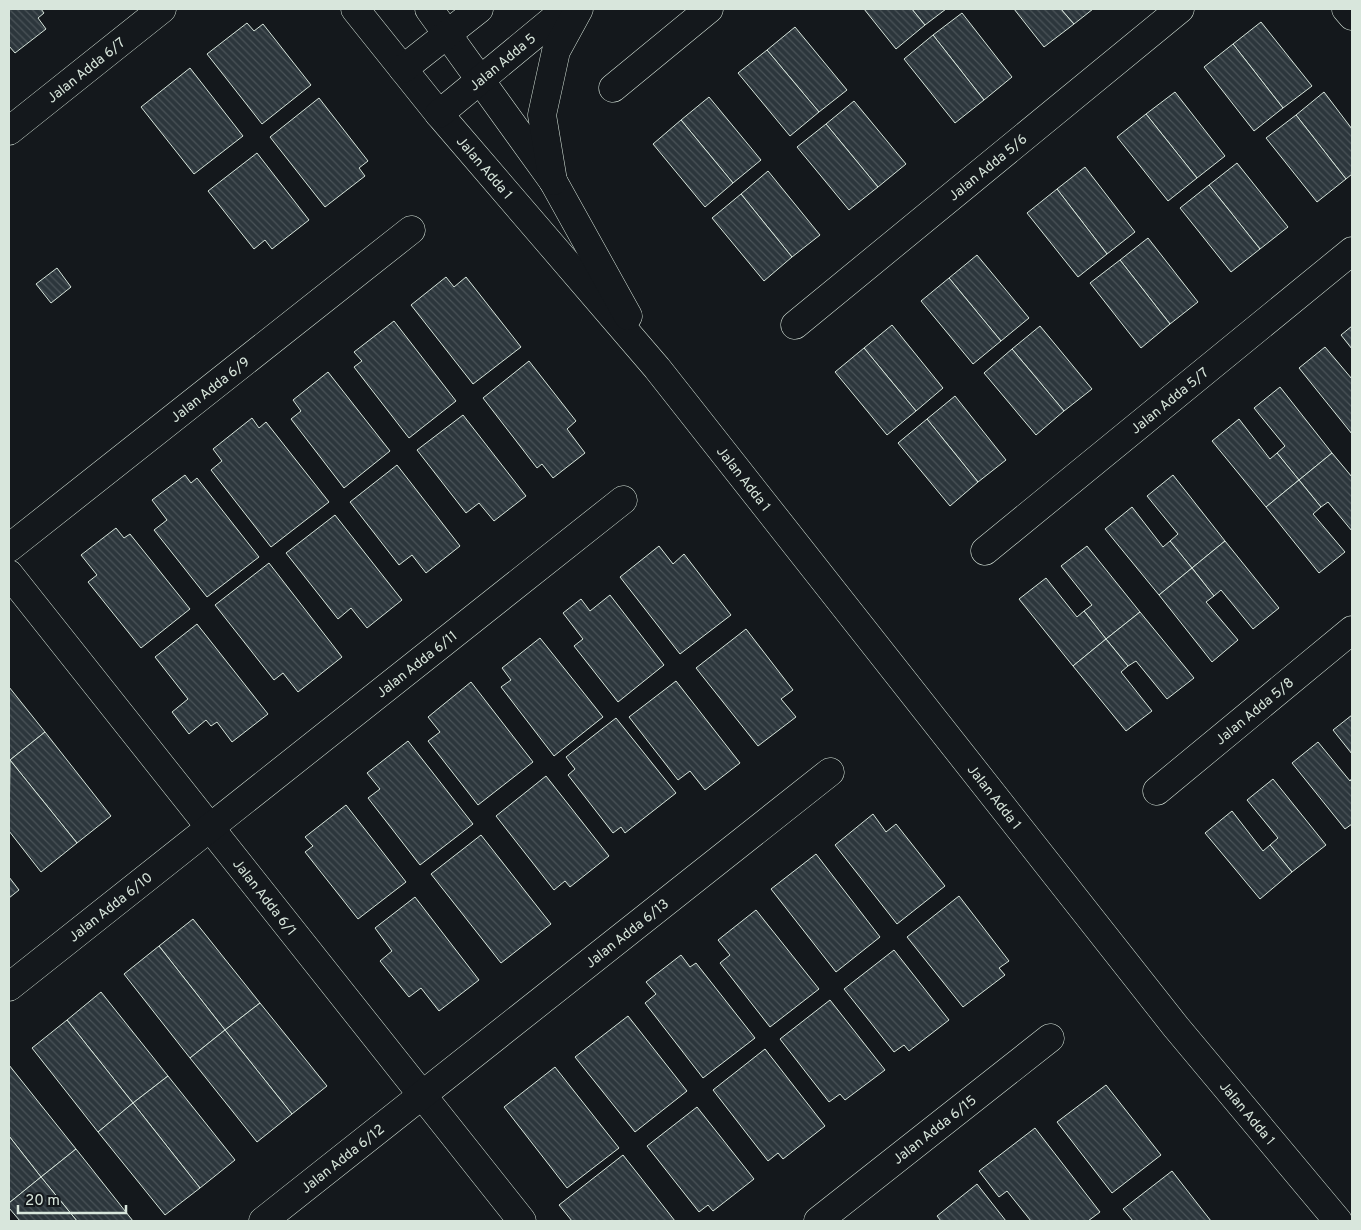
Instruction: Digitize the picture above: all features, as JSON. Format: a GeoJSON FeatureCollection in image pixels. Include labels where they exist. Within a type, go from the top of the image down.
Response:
{"type":"FeatureCollection","features":[{"type":"Feature","properties":{"kind":"street","name":"Jalan Adda 6/7"},"geometry":{"type":"LineString","coordinates":[[9,131],[162,9]]}},
{"type":"Feature","properties":{"kind":"street","name":"Jalan Adda 1"},"geometry":{"type":"LineString","coordinates":[[355,9],[439,114],[657,368],[1176,1027],[1338,1221]]}},
{"type":"Feature","properties":{"kind":"street","name":"Jalan Adda 1"},"geometry":{"type":"LineString","coordinates":[[429,9],[482,79],[553,181],[657,368]]}},
{"type":"Feature","properties":{"kind":"street"},"geometry":{"type":"LineString","coordinates":[[403,69],[479,9]]}},
{"type":"Feature","properties":{"kind":"street","name":"Jalan Adda 5"},"geometry":{"type":"LineString","coordinates":[[439,114],[566,9]]}},
{"type":"Feature","properties":{"kind":"street"},"geometry":{"type":"LineString","coordinates":[[553,181],[542,115],[556,51],[578,9]]}},
{"type":"Feature","properties":{"kind":"street"},"geometry":{"type":"LineString","coordinates":[[612,88],[709,9]]}},
{"type":"Feature","properties":{"kind":"street","name":"Jalan Adda 5/6"},"geometry":{"type":"LineString","coordinates":[[795,325],[1180,9]]}},
{"type":"Feature","properties":{"kind":"street"},"geometry":{"type":"LineString","coordinates":[[1346,9],[1352,16]]}},
{"type":"Feature","properties":{"kind":"street","name":"Jalan Adda 6/9"},"geometry":{"type":"LineString","coordinates":[[9,548],[411,230]]}},
{"type":"Feature","properties":{"kind":"street","name":"Jalan Adda 5/7"},"geometry":{"type":"LineString","coordinates":[[986,551],[1352,251]]}},
{"type":"Feature","properties":{"kind":"street","name":"Jalan Adda 6/11"},"geometry":{"type":"LineString","coordinates":[[210,827],[623,500]]}},
{"type":"Feature","properties":{"kind":"street","name":"Jalan Adda 6/1"},"geometry":{"type":"LineString","coordinates":[[9,574],[522,1221]]}},
{"type":"Feature","properties":{"kind":"street","name":"Jalan Adda 5/8"},"geometry":{"type":"LineString","coordinates":[[1157,791],[1352,630]]}},
{"type":"Feature","properties":{"kind":"street","name":"Jalan Adda 6/13"},"geometry":{"type":"LineString","coordinates":[[422,1095],[830,772]]}},
{"type":"Feature","properties":{"kind":"street","name":"Jalan Adda 6/10"},"geometry":{"type":"LineString","coordinates":[[9,987],[210,827]]}},
{"type":"Feature","properties":{"kind":"street","name":"Jalan Adda 6/15"},"geometry":{"type":"LineString","coordinates":[[818,1221],[1050,1038]]}},
{"type":"Feature","properties":{"kind":"street","name":"Jalan Adda 6/12"},"geometry":{"type":"LineString","coordinates":[[263,1221],[422,1095]]}},
{"type":"Feature","properties":{"kind":"building"},"geometry":{"type":"Polygon","coordinates":[[[9,9],[41,9],[44,13],[38,18],[46,29],[15,53],[9,46],[9,9]]]}},
{"type":"Feature","properties":{"kind":"building"},"geometry":{"type":"Polygon","coordinates":[[[864,9],[912,9],[925,25],[896,49],[864,9]]]}},
{"type":"Feature","properties":{"kind":"building"},"geometry":{"type":"Polygon","coordinates":[[[912,9],[946,9],[925,25],[912,9]]]}},
{"type":"Feature","properties":{"kind":"building"},"geometry":{"type":"Polygon","coordinates":[[[1014,9],[1061,9],[1074,24],[1044,47],[1014,9]]]}},
{"type":"Feature","properties":{"kind":"building"},"geometry":{"type":"Polygon","coordinates":[[[1061,9],[1093,9],[1074,24],[1061,9]]]}},
{"type":"Feature","properties":{"kind":"building"},"geometry":{"type":"Polygon","coordinates":[[[962,13],[1012,77],[984,100],[933,35],[962,13]]]}},
{"type":"Feature","properties":{"kind":"building"},"geometry":{"type":"Polygon","coordinates":[[[1261,22],[1312,86],[1283,108],[1233,44],[1261,22]]]}},
{"type":"Feature","properties":{"kind":"building"},"geometry":{"type":"Polygon","coordinates":[[[247,23],[254,31],[263,24],[311,85],[262,124],[207,54],[247,23]]]}},
{"type":"Feature","properties":{"kind":"building"},"geometry":{"type":"Polygon","coordinates":[[[795,27],[847,90],[819,112],[767,50],[795,27]]]}},
{"type":"Feature","properties":{"kind":"building"},"geometry":{"type":"Polygon","coordinates":[[[933,35],[984,100],[955,123],[904,59],[933,35]]]}},
{"type":"Feature","properties":{"kind":"building"},"geometry":{"type":"Polygon","coordinates":[[[1233,44],[1283,108],[1254,131],[1204,67],[1233,44]]]}},
{"type":"Feature","properties":{"kind":"building"},"geometry":{"type":"Polygon","coordinates":[[[767,50],[819,112],[790,136],[738,73],[767,50]]]}},
{"type":"Feature","properties":{"kind":"building"},"geometry":{"type":"Polygon","coordinates":[[[190,68],[243,136],[194,174],[141,107],[190,68]]]}},
{"type":"Feature","properties":{"kind":"building"},"geometry":{"type":"Polygon","coordinates":[[[1175,92],[1225,156],[1197,178],[1146,114],[1175,92]]]}},
{"type":"Feature","properties":{"kind":"building"},"geometry":{"type":"Polygon","coordinates":[[[1324,92],[1352,129],[1352,174],[1346,179],[1296,115],[1324,92]]]}},
{"type":"Feature","properties":{"kind":"building"},"geometry":{"type":"Polygon","coordinates":[[[709,97],[761,160],[733,183],[681,120],[709,97]]]}},
{"type":"Feature","properties":{"kind":"building"},"geometry":{"type":"Polygon","coordinates":[[[319,98],[368,161],[359,168],[365,176],[325,207],[270,137],[319,98]]]}},
{"type":"Feature","properties":{"kind":"building"},"geometry":{"type":"Polygon","coordinates":[[[854,101],[906,164],[878,187],[826,124],[854,101]]]}},
{"type":"Feature","properties":{"kind":"building"},"geometry":{"type":"Polygon","coordinates":[[[1146,114],[1197,178],[1168,201],[1117,137],[1146,114]]]}},
{"type":"Feature","properties":{"kind":"building"},"geometry":{"type":"Polygon","coordinates":[[[1296,115],[1346,179],[1317,202],[1266,138],[1296,115]]]}},
{"type":"Feature","properties":{"kind":"building"},"geometry":{"type":"Polygon","coordinates":[[[681,120],[733,183],[705,207],[653,144],[681,120]]]}},
{"type":"Feature","properties":{"kind":"building"},"geometry":{"type":"Polygon","coordinates":[[[826,124],[878,187],[849,210],[797,147],[826,124]]]}},
{"type":"Feature","properties":{"kind":"building"},"geometry":{"type":"Polygon","coordinates":[[[257,153],[309,220],[272,249],[265,240],[254,249],[208,191],[257,153]]]}},
{"type":"Feature","properties":{"kind":"building"},"geometry":{"type":"Polygon","coordinates":[[[1237,163],[1288,227],[1260,249],[1209,185],[1237,163]]]}},
{"type":"Feature","properties":{"kind":"building"},"geometry":{"type":"Polygon","coordinates":[[[1085,167],[1135,232],[1107,254],[1057,189],[1085,167]]]}},
{"type":"Feature","properties":{"kind":"building"},"geometry":{"type":"Polygon","coordinates":[[[768,171],[820,235],[792,257],[741,194],[768,171]]]}},
{"type":"Feature","properties":{"kind":"building"},"geometry":{"type":"Polygon","coordinates":[[[1209,185],[1260,249],[1231,272],[1180,208],[1209,185]]]}},
{"type":"Feature","properties":{"kind":"building"},"geometry":{"type":"Polygon","coordinates":[[[1057,189],[1107,254],[1078,277],[1027,213],[1057,189]]]}},
{"type":"Feature","properties":{"kind":"building"},"geometry":{"type":"Polygon","coordinates":[[[741,194],[792,257],[764,281],[712,218],[741,194]]]}},
{"type":"Feature","properties":{"kind":"building"},"geometry":{"type":"Polygon","coordinates":[[[1148,238],[1198,302],[1170,324],[1120,260],[1148,238]]]}},
{"type":"Feature","properties":{"kind":"building"},"geometry":{"type":"Polygon","coordinates":[[[977,255],[1029,318],[1001,341],[949,278],[977,255]]]}},
{"type":"Feature","properties":{"kind":"building"},"geometry":{"type":"Polygon","coordinates":[[[1120,260],[1170,324],[1141,348],[1090,283],[1120,260]]]}},
{"type":"Feature","properties":{"kind":"building"},"geometry":{"type":"Polygon","coordinates":[[[57,268],[71,287],[51,303],[36,284],[57,268]]]}},
{"type":"Feature","properties":{"kind":"building"},"geometry":{"type":"Polygon","coordinates":[[[446,277],[454,287],[466,277],[521,347],[473,384],[411,305],[446,277]]]}},
{"type":"Feature","properties":{"kind":"building"},"geometry":{"type":"Polygon","coordinates":[[[949,278],[1001,341],[973,364],[921,301],[949,278]]]}},
{"type":"Feature","properties":{"kind":"building"},"geometry":{"type":"Polygon","coordinates":[[[394,321],[456,401],[409,438],[354,367],[362,361],[354,352],[394,321]]]}},
{"type":"Feature","properties":{"kind":"building"},"geometry":{"type":"Polygon","coordinates":[[[892,325],[943,388],[916,411],[864,348],[892,325]]]}},
{"type":"Feature","properties":{"kind":"building"},"geometry":{"type":"Polygon","coordinates":[[[1040,326],[1092,389],[1064,411],[1012,349],[1040,326]]]}},
{"type":"Feature","properties":{"kind":"building"},"geometry":{"type":"Polygon","coordinates":[[[1352,326],[1352,349],[1341,335],[1352,326]]]}},
{"type":"Feature","properties":{"kind":"building"},"geometry":{"type":"Polygon","coordinates":[[[1325,347],[1352,379],[1352,434],[1299,368],[1325,347]]]}},
{"type":"Feature","properties":{"kind":"building"},"geometry":{"type":"Polygon","coordinates":[[[864,348],[916,411],[887,435],[835,372],[864,348]]]}},
{"type":"Feature","properties":{"kind":"building"},"geometry":{"type":"Polygon","coordinates":[[[1012,349],[1064,411],[1036,435],[984,373],[1012,349]]]}},
{"type":"Feature","properties":{"kind":"building"},"geometry":{"type":"Polygon","coordinates":[[[529,361],[576,421],[567,429],[585,453],[553,478],[542,464],[537,468],[483,398],[529,361]]]}},
{"type":"Feature","properties":{"kind":"building"},"geometry":{"type":"Polygon","coordinates":[[[328,372],[390,451],[344,488],[291,419],[301,411],[293,400],[328,372]]]}},
{"type":"Feature","properties":{"kind":"building"},"geometry":{"type":"Polygon","coordinates":[[[1280,387],[1332,453],[1299,480],[1277,453],[1285,446],[1254,408],[1280,387]]]}},
{"type":"Feature","properties":{"kind":"building"},"geometry":{"type":"Polygon","coordinates":[[[955,396],[1006,460],[978,482],[927,419],[955,396]]]}},
{"type":"Feature","properties":{"kind":"building"},"geometry":{"type":"Polygon","coordinates":[[[463,415],[526,496],[494,521],[479,503],[466,513],[417,450],[463,415]]]}},
{"type":"Feature","properties":{"kind":"building"},"geometry":{"type":"Polygon","coordinates":[[[252,418],[259,428],[266,422],[329,502],[271,547],[211,470],[222,461],[213,449],[252,418]]]}},
{"type":"Feature","properties":{"kind":"building"},"geometry":{"type":"Polygon","coordinates":[[[927,419],[978,482],[950,506],[898,443],[927,419]]]}},
{"type":"Feature","properties":{"kind":"building"},"geometry":{"type":"Polygon","coordinates":[[[1239,419],[1270,459],[1277,453],[1299,480],[1266,507],[1212,441],[1239,419]]]}},
{"type":"Feature","properties":{"kind":"building"},"geometry":{"type":"Polygon","coordinates":[[[1332,453],[1352,477],[1352,531],[1328,502],[1321,507],[1299,480],[1332,453]]]}},
{"type":"Feature","properties":{"kind":"building"},"geometry":{"type":"Polygon","coordinates":[[[397,465],[460,546],[426,573],[412,555],[399,565],[350,502],[397,465]]]}},
{"type":"Feature","properties":{"kind":"building"},"geometry":{"type":"Polygon","coordinates":[[[185,475],[191,483],[197,478],[259,557],[207,597],[154,530],[167,520],[152,500],[185,475]]]}},
{"type":"Feature","properties":{"kind":"building"},"geometry":{"type":"Polygon","coordinates":[[[1173,475],[1225,541],[1192,568],[1170,541],[1178,534],[1147,496],[1173,475]]]}},
{"type":"Feature","properties":{"kind":"building"},"geometry":{"type":"Polygon","coordinates":[[[1299,480],[1321,507],[1313,514],[1345,552],[1319,573],[1266,507],[1299,480]]]}},
{"type":"Feature","properties":{"kind":"building"},"geometry":{"type":"Polygon","coordinates":[[[1132,507],[1163,547],[1170,541],[1192,568],[1159,595],[1105,529],[1132,507]]]}},
{"type":"Feature","properties":{"kind":"building"},"geometry":{"type":"Polygon","coordinates":[[[335,515],[402,600],[367,628],[351,608],[338,619],[286,553],[335,515]]]}},
{"type":"Feature","properties":{"kind":"building"},"geometry":{"type":"Polygon","coordinates":[[[116,528],[124,538],[130,534],[190,609],[141,648],[88,582],[97,575],[81,555],[116,528]]]}},
{"type":"Feature","properties":{"kind":"building"},"geometry":{"type":"Polygon","coordinates":[[[1225,541],[1279,608],[1253,629],[1221,590],[1214,596],[1192,568],[1225,541]]]}},
{"type":"Feature","properties":{"kind":"building"},"geometry":{"type":"Polygon","coordinates":[[[659,546],[673,564],[684,554],[731,615],[680,654],[620,577],[659,546]]]}},
{"type":"Feature","properties":{"kind":"building"},"geometry":{"type":"Polygon","coordinates":[[[1087,546],[1140,612],[1106,639],[1084,611],[1092,605],[1061,566],[1087,546]]]}},
{"type":"Feature","properties":{"kind":"building"},"geometry":{"type":"Polygon","coordinates":[[[269,563],[342,657],[298,692],[283,673],[274,680],[215,605],[269,563]]]}},
{"type":"Feature","properties":{"kind":"building"},"geometry":{"type":"Polygon","coordinates":[[[1192,568],[1214,596],[1206,602],[1238,640],[1212,662],[1159,595],[1192,568]]]}},
{"type":"Feature","properties":{"kind":"building"},"geometry":{"type":"Polygon","coordinates":[[[1046,578],[1077,617],[1084,611],[1106,639],[1073,666],[1019,599],[1046,578]]]}},
{"type":"Feature","properties":{"kind":"building"},"geometry":{"type":"Polygon","coordinates":[[[610,595],[664,665],[618,702],[574,646],[583,639],[563,613],[581,599],[590,611],[610,595]]]}},
{"type":"Feature","properties":{"kind":"building"},"geometry":{"type":"Polygon","coordinates":[[[1140,612],[1194,678],[1167,699],[1136,661],[1128,666],[1106,639],[1140,612]]]}},
{"type":"Feature","properties":{"kind":"building"},"geometry":{"type":"Polygon","coordinates":[[[197,624],[268,714],[232,742],[217,722],[211,726],[206,720],[189,734],[172,712],[188,699],[155,657],[197,624]]]}},
{"type":"Feature","properties":{"kind":"building"},"geometry":{"type":"Polygon","coordinates":[[[746,629],[793,690],[781,699],[796,717],[758,746],[696,668],[746,629]]]}},
{"type":"Feature","properties":{"kind":"building"},"geometry":{"type":"Polygon","coordinates":[[[540,638],[603,717],[554,756],[501,687],[511,680],[502,668],[540,638]]]}},
{"type":"Feature","properties":{"kind":"building"},"geometry":{"type":"Polygon","coordinates":[[[1106,639],[1128,666],[1121,672],[1152,711],[1126,731],[1073,666],[1106,639]]]}},
{"type":"Feature","properties":{"kind":"building"},"geometry":{"type":"Polygon","coordinates":[[[676,681],[740,763],[705,790],[690,771],[678,780],[629,717],[676,681]]]}},
{"type":"Feature","properties":{"kind":"building"},"geometry":{"type":"Polygon","coordinates":[[[471,682],[533,762],[478,805],[428,741],[440,732],[428,717],[471,682]]]}},
{"type":"Feature","properties":{"kind":"building"},"geometry":{"type":"Polygon","coordinates":[[[9,687],[45,732],[10,760],[9,758],[9,687]]]}},
{"type":"Feature","properties":{"kind":"building"},"geometry":{"type":"Polygon","coordinates":[[[1352,715],[1352,754],[1333,730],[1352,715]]]}},
{"type":"Feature","properties":{"kind":"building"},"geometry":{"type":"Polygon","coordinates":[[[616,718],[676,793],[625,833],[621,827],[613,833],[568,775],[575,769],[566,757],[616,718]]]}},
{"type":"Feature","properties":{"kind":"building"},"geometry":{"type":"Polygon","coordinates":[[[45,732],[111,816],[77,843],[10,760],[45,732]]]}},
{"type":"Feature","properties":{"kind":"building"},"geometry":{"type":"Polygon","coordinates":[[[408,741],[473,824],[420,865],[368,798],[380,789],[367,773],[408,741]]]}},
{"type":"Feature","properties":{"kind":"building"},"geometry":{"type":"Polygon","coordinates":[[[1318,742],[1350,781],[1352,778],[1352,824],[1345,829],[1292,763],[1318,742]]]}},
{"type":"Feature","properties":{"kind":"building"},"geometry":{"type":"Polygon","coordinates":[[[10,760],[77,843],[41,872],[9,831],[10,760]]]}},
{"type":"Feature","properties":{"kind":"building"},"geometry":{"type":"Polygon","coordinates":[[[546,776],[609,856],[570,887],[565,881],[554,890],[496,816],[546,776]]]}},
{"type":"Feature","properties":{"kind":"building"},"geometry":{"type":"Polygon","coordinates":[[[1273,779],[1326,845],[1292,872],[1270,845],[1278,838],[1247,800],[1273,779]]]}},
{"type":"Feature","properties":{"kind":"building"},"geometry":{"type":"Polygon","coordinates":[[[346,805],[406,882],[358,919],[305,852],[313,846],[305,837],[346,805]]]}},
{"type":"Feature","properties":{"kind":"building"},"geometry":{"type":"Polygon","coordinates":[[[1232,811],[1263,851],[1270,845],[1292,872],[1260,899],[1205,833],[1232,811]]]}},
{"type":"Feature","properties":{"kind":"building"},"geometry":{"type":"Polygon","coordinates":[[[873,814],[886,832],[896,824],[945,886],[897,924],[835,845],[873,814]]]}},
{"type":"Feature","properties":{"kind":"building"},"geometry":{"type":"Polygon","coordinates":[[[481,835],[551,924],[501,963],[431,874],[481,835]]]}},
{"type":"Feature","properties":{"kind":"building"},"geometry":{"type":"Polygon","coordinates":[[[816,854],[880,937],[836,972],[771,889],[816,854]]]}},
{"type":"Feature","properties":{"kind":"building"},"geometry":{"type":"Polygon","coordinates":[[[9,877],[19,890],[9,898],[9,877]]]}},
{"type":"Feature","properties":{"kind":"building"},"geometry":{"type":"Polygon","coordinates":[[[959,896],[1009,961],[999,968],[1005,975],[963,1007],[907,937],[959,896]]]}},
{"type":"Feature","properties":{"kind":"building"},"geometry":{"type":"Polygon","coordinates":[[[415,897],[479,980],[439,1011],[421,988],[409,997],[380,961],[392,951],[375,928],[415,897]]]}},
{"type":"Feature","properties":{"kind":"building"},"geometry":{"type":"Polygon","coordinates":[[[756,910],[819,989],[770,1027],[720,963],[730,955],[718,940],[756,910]]]}},
{"type":"Feature","properties":{"kind":"building"},"geometry":{"type":"Polygon","coordinates":[[[193,919],[260,1003],[225,1030],[159,946],[193,919]]]}},
{"type":"Feature","properties":{"kind":"building"},"geometry":{"type":"Polygon","coordinates":[[[159,946],[225,1030],[190,1058],[124,974],[159,946]]]}},
{"type":"Feature","properties":{"kind":"building"},"geometry":{"type":"Polygon","coordinates":[[[894,950],[949,1020],[909,1051],[904,1045],[894,1052],[844,989],[894,950]]]}},
{"type":"Feature","properties":{"kind":"building"},"geometry":{"type":"Polygon","coordinates":[[[681,955],[690,967],[696,963],[755,1038],[703,1078],[645,1003],[656,994],[646,982],[681,955]]]}},
{"type":"Feature","properties":{"kind":"building"},"geometry":{"type":"Polygon","coordinates":[[[101,992],[168,1076],[133,1103],[67,1020],[101,992]]]}},
{"type":"Feature","properties":{"kind":"building"},"geometry":{"type":"Polygon","coordinates":[[[830,1000],[885,1070],[845,1100],[840,1094],[829,1102],[780,1039],[830,1000]]]}},
{"type":"Feature","properties":{"kind":"building"},"geometry":{"type":"Polygon","coordinates":[[[260,1003],[327,1086],[292,1114],[225,1030],[260,1003]]]}},
{"type":"Feature","properties":{"kind":"building"},"geometry":{"type":"Polygon","coordinates":[[[628,1016],[687,1091],[635,1132],[575,1057],[628,1016]]]}},
{"type":"Feature","properties":{"kind":"building"},"geometry":{"type":"Polygon","coordinates":[[[67,1020],[133,1103],[98,1132],[32,1048],[67,1020]]]}},
{"type":"Feature","properties":{"kind":"building"},"geometry":{"type":"Polygon","coordinates":[[[225,1030],[292,1114],[257,1142],[190,1058],[225,1030]]]}},
{"type":"Feature","properties":{"kind":"building"},"geometry":{"type":"Polygon","coordinates":[[[765,1049],[825,1126],[783,1159],[778,1153],[768,1161],[713,1090],[765,1049]]]}},
{"type":"Feature","properties":{"kind":"building"},"geometry":{"type":"Polygon","coordinates":[[[9,1065],[76,1149],[41,1177],[9,1136],[9,1065]]]}},
{"type":"Feature","properties":{"kind":"building"},"geometry":{"type":"Polygon","coordinates":[[[555,1067],[619,1148],[567,1188],[504,1107],[555,1067]]]}},
{"type":"Feature","properties":{"kind":"building"},"geometry":{"type":"Polygon","coordinates":[[[168,1076],[235,1160],[200,1188],[133,1103],[168,1076]]]}},
{"type":"Feature","properties":{"kind":"building"},"geometry":{"type":"Polygon","coordinates":[[[1106,1085],[1161,1155],[1112,1193],[1057,1122],[1106,1085]]]}},
{"type":"Feature","properties":{"kind":"building"},"geometry":{"type":"Polygon","coordinates":[[[133,1103],[200,1188],[165,1215],[98,1132],[133,1103]]]}},
{"type":"Feature","properties":{"kind":"building"},"geometry":{"type":"Polygon","coordinates":[[[697,1107],[754,1179],[713,1211],[708,1205],[699,1212],[647,1146],[697,1107]]]}},
{"type":"Feature","properties":{"kind":"building"},"geometry":{"type":"Polygon","coordinates":[[[1035,1128],[1100,1212],[1088,1221],[1031,1221],[1007,1191],[999,1197],[979,1171],[1035,1128]]]}},
{"type":"Feature","properties":{"kind":"building"},"geometry":{"type":"Polygon","coordinates":[[[9,1136],[41,1177],[9,1203],[9,1136]]]}},
{"type":"Feature","properties":{"kind":"building"},"geometry":{"type":"Polygon","coordinates":[[[76,1149],[133,1221],[77,1221],[41,1177],[76,1149]]]}},
{"type":"Feature","properties":{"kind":"building"},"geometry":{"type":"Polygon","coordinates":[[[623,1155],[675,1221],[572,1221],[559,1205],[623,1155]]]}},
{"type":"Feature","properties":{"kind":"building"},"geometry":{"type":"Polygon","coordinates":[[[1172,1171],[1211,1221],[1133,1221],[1123,1209],[1172,1171]]]}},
{"type":"Feature","properties":{"kind":"building"},"geometry":{"type":"Polygon","coordinates":[[[41,1177],[77,1221],[20,1221],[9,1208],[9,1203],[41,1177]]]}},
{"type":"Feature","properties":{"kind":"building"},"geometry":{"type":"Polygon","coordinates":[[[977,1184],[1006,1221],[941,1221],[937,1216],[977,1184]]]}}]}
